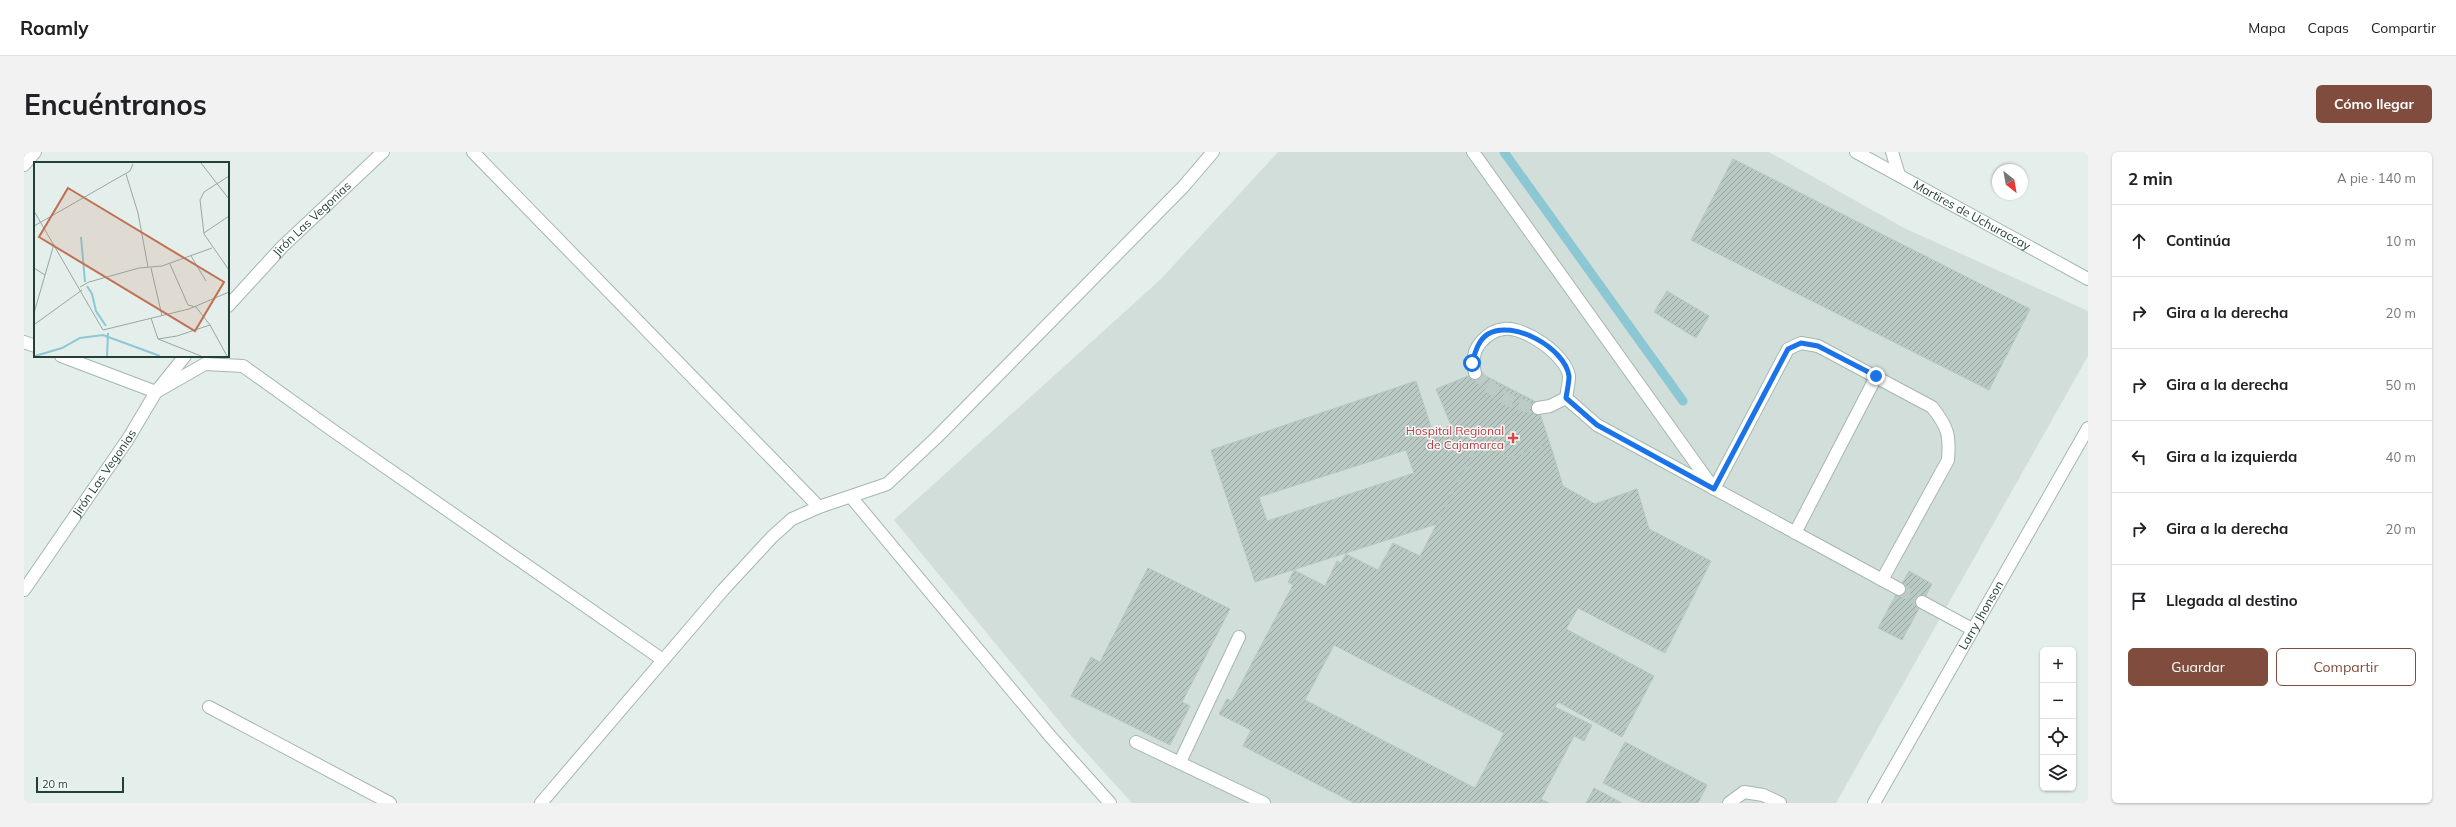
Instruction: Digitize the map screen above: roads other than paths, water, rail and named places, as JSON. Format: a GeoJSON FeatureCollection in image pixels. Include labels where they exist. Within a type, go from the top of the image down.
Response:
{"type":"FeatureCollection","features":[{"type":"Feature","properties":{"kind":"street"},"geometry":{"type":"LineString","coordinates":[[24,165],[35,152]]}},
{"type":"Feature","properties":{"kind":"street","name":"Jirón Las Vegonias"},"geometry":{"type":"LineString","coordinates":[[229,305],[282,247],[383,152]]}},
{"type":"Feature","properties":{"kind":"street"},"geometry":{"type":"LineString","coordinates":[[473,152],[820,507]]}},
{"type":"Feature","properties":{"kind":"street"},"geometry":{"type":"LineString","coordinates":[[541,803],[723,590],[772,537],[792,519],[820,507],[887,484],[938,437],[1177,193],[1213,152]]}},
{"type":"Feature","properties":{"kind":"street"},"geometry":{"type":"LineString","coordinates":[[1473,152],[1714,489]]}},
{"type":"Feature","properties":{"kind":"street","name":"Martires de Uchuraccay"},"geometry":{"type":"LineString","coordinates":[[1856,152],[2088,279]]}},
{"type":"Feature","properties":{"kind":"street"},"geometry":{"type":"LineString","coordinates":[[1892,152],[1898,175]]}},
{"type":"Feature","properties":{"kind":"street"},"geometry":{"type":"LineString","coordinates":[[1475,373],[1472,363],[1477,346],[1488,334],[1505,328],[1523,332],[1550,349],[1563,363],[1569,376],[1566,398]]}},
{"type":"Feature","properties":{"kind":"street"},"geometry":{"type":"LineString","coordinates":[[24,342],[34,346]]}},
{"type":"Feature","properties":{"kind":"street"},"geometry":{"type":"LineString","coordinates":[[1714,489],[1788,349],[1801,343],[1818,346],[1876,376],[1932,407],[1945,423],[1950,440],[1948,460],[1882,580]]}},
{"type":"Feature","properties":{"kind":"street"},"geometry":{"type":"LineString","coordinates":[[65,357],[156,392],[205,364],[243,366],[335,432],[663,660]]}},
{"type":"Feature","properties":{"kind":"street","name":"Jirón Las Vegonias"},"geometry":{"type":"LineString","coordinates":[[24,590],[128,439],[156,392],[184,357]]}},
{"type":"Feature","properties":{"kind":"street"},"geometry":{"type":"LineString","coordinates":[[1795,533],[1876,376]]}},
{"type":"Feature","properties":{"kind":"street"},"geometry":{"type":"LineString","coordinates":[[1566,398],[1597,425],[1899,589]]}},
{"type":"Feature","properties":{"kind":"street"},"geometry":{"type":"LineString","coordinates":[[1538,408],[1550,406],[1566,398]]}},
{"type":"Feature","properties":{"kind":"street","name":"Larry Jhonson"},"geometry":{"type":"LineString","coordinates":[[1874,803],[2088,428]]}},
{"type":"Feature","properties":{"kind":"street"},"geometry":{"type":"LineString","coordinates":[[851,497],[1050,736],[1110,803]]}},
{"type":"Feature","properties":{"kind":"street"},"geometry":{"type":"LineString","coordinates":[[1922,602],[1972,629]]}},
{"type":"Feature","properties":{"kind":"street"},"geometry":{"type":"LineString","coordinates":[[1180,762],[1239,637]]}},
{"type":"Feature","properties":{"kind":"street"},"geometry":{"type":"LineString","coordinates":[[209,707],[390,803]]}},
{"type":"Feature","properties":{"kind":"street"},"geometry":{"type":"LineString","coordinates":[[1136,742],[1264,803]]}},
{"type":"Feature","properties":{"kind":"street"},"geometry":{"type":"LineString","coordinates":[[1729,803],[1744,792],[1763,795],[1780,803]]}},
{"type":"Feature","properties":{"kind":"waterway"},"geometry":{"type":"LineString","coordinates":[[1504,152],[1683,401]]}},
{"type":"Feature","properties":{"kind":"tunnel"},"geometry":{"type":"LineString","coordinates":[[1475,373],[1489,386],[1511,401],[1528,407],[1538,408]]}},
{"type":"Feature","properties":{"kind":"tunnel"},"geometry":{"type":"LineString","coordinates":[[1899,589],[1922,602]]}},
{"type":"Feature","properties":{"kind":"place","name":"Hospital Regional de Cajamarca"},"geometry":{"type":"Point","coordinates":[1513,438]}}]}
